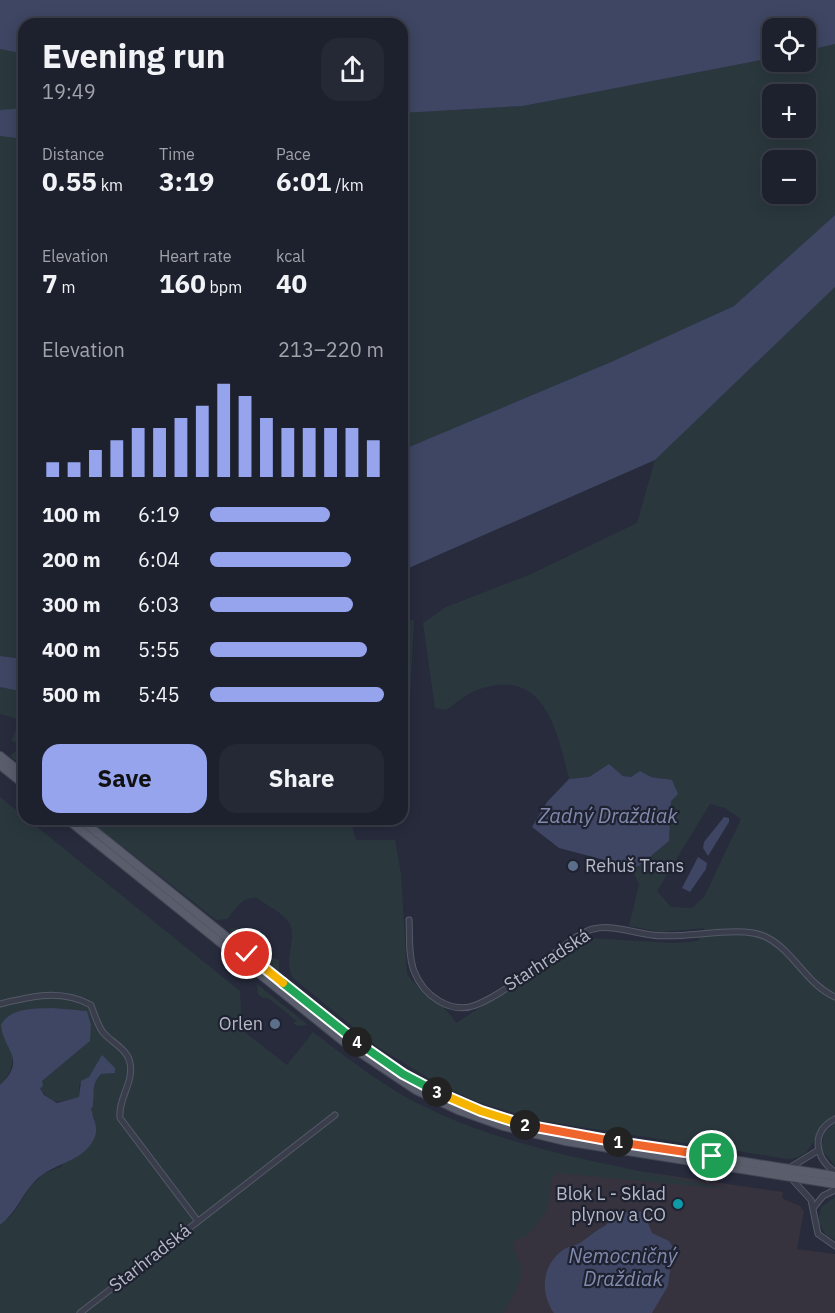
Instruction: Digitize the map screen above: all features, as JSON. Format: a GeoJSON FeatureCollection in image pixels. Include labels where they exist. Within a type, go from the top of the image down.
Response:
{"type":"FeatureCollection","features":[{"type":"Feature","properties":{"kind":"main road"},"geometry":{"type":"LineString","coordinates":[[0,756],[18,770]]}},
{"type":"Feature","properties":{"kind":"main road"},"geometry":{"type":"LineString","coordinates":[[0,765],[18,779]]}},
{"type":"Feature","properties":{"kind":"main road"},"geometry":{"type":"LineString","coordinates":[[74,825],[343,1041],[389,1074],[433,1098],[491,1122],[542,1136],[789,1173],[835,1174]]}},
{"type":"Feature","properties":{"kind":"main road"},"geometry":{"type":"LineString","coordinates":[[87,825],[362,1046],[437,1092],[481,1111],[533,1127],[789,1173],[835,1184]]}},
{"type":"Feature","properties":{"kind":"street","name":"Starhradská"},"geometry":{"type":"LineString","coordinates":[[409,920],[412,962],[419,981],[438,1001],[452,1008],[476,1005],[576,937],[593,929],[612,928],[654,936],[748,932],[766,936],[780,946],[813,983],[835,997]]}},
{"type":"Feature","properties":{"kind":"street"},"geometry":{"type":"LineString","coordinates":[[0,1004],[37,996],[68,994],[91,1005],[103,1032],[128,1056],[130,1063],[130,1076],[119,1106],[120,1118],[197,1220]]}},
{"type":"Feature","properties":{"kind":"street","name":"Starhradská"},"geometry":{"type":"LineString","coordinates":[[80,1313],[335,1115]]}},
{"type":"Feature","properties":{"kind":"street"},"geometry":{"type":"LineString","coordinates":[[835,1119],[822,1130],[817,1151],[789,1173],[806,1193],[814,1207],[813,1219],[817,1232],[835,1246]]}},
{"type":"Feature","properties":{"kind":"street"},"geometry":{"type":"LineString","coordinates":[[817,1151],[822,1161],[835,1174]]}},
{"type":"Feature","properties":{"kind":"street"},"geometry":{"type":"LineString","coordinates":[[814,1207],[823,1196],[835,1190]]}},
{"type":"Feature","properties":{"kind":"shaded area"},"geometry":{"type":"Polygon","coordinates":[[[835,44],[835,215],[734,306],[611,362],[408,447],[408,113],[523,106],[762,60],[762,72],[816,72],[816,49],[835,44]]]}},
{"type":"Feature","properties":{"kind":"shaded area"},"geometry":{"type":"Polygon","coordinates":[[[0,49],[18,53],[18,658],[0,656],[0,49]]]}},
{"type":"Feature","properties":{"kind":"shaded area"},"geometry":{"type":"Polygon","coordinates":[[[835,287],[835,1115],[822,1127],[810,1148],[797,1157],[788,1159],[543,1121],[480,1103],[435,1082],[378,1047],[293,978],[289,964],[291,927],[281,915],[257,898],[252,898],[240,904],[227,919],[216,920],[96,825],[352,825],[356,840],[395,840],[401,874],[407,974],[446,1010],[456,1023],[588,938],[673,943],[698,941],[704,928],[661,932],[629,926],[639,884],[631,867],[639,866],[669,841],[671,800],[662,778],[651,777],[640,772],[631,777],[623,776],[609,764],[589,777],[569,779],[559,741],[544,707],[532,694],[518,686],[500,685],[477,690],[446,710],[435,708],[423,623],[446,607],[529,575],[637,523],[655,460],[835,287]],[[710,804],[657,891],[671,907],[692,908],[704,897],[741,819],[725,808],[710,804]]]}},
{"type":"Feature","properties":{"kind":"shaded area"},"geometry":{"type":"Polygon","coordinates":[[[408,619],[414,621],[408,721],[408,619]]]}},
{"type":"Feature","properties":{"kind":"shaded area"},"geometry":{"type":"Polygon","coordinates":[[[0,687],[18,691],[18,719],[0,714],[0,687]]]}},
{"type":"Feature","properties":{"kind":"shaded area"},"geometry":{"type":"Polygon","coordinates":[[[18,725],[18,744],[11,741],[18,725]]]}},
{"type":"Feature","properties":{"kind":"shaded area"},"geometry":{"type":"Polygon","coordinates":[[[18,749],[18,762],[10,756],[18,749]]]}},
{"type":"Feature","properties":{"kind":"shaded area"},"geometry":{"type":"Polygon","coordinates":[[[0,797],[18,812],[18,825],[35,825],[240,991],[242,1030],[287,1065],[313,1032],[397,1092],[427,1108],[499,1137],[613,1166],[728,1189],[556,1173],[551,1180],[548,1208],[540,1221],[526,1236],[514,1241],[513,1249],[521,1264],[521,1274],[515,1292],[503,1313],[0,1313],[0,1225],[12,1215],[31,1186],[45,1173],[61,1167],[95,1119],[91,1111],[94,1087],[98,1078],[101,1074],[115,1073],[99,1063],[89,1077],[79,1084],[80,1098],[55,1101],[45,1095],[40,1088],[42,1081],[89,1042],[91,1023],[87,1011],[81,1010],[1,1025],[11,1049],[12,1066],[0,1085],[0,797]]]}},
{"type":"Feature","properties":{"kind":"shaded area"},"geometry":{"type":"Polygon","coordinates":[[[235,928],[245,932],[241,933],[270,957],[279,960],[279,972],[229,932],[230,929],[235,928]]]}},
{"type":"Feature","properties":{"kind":"shaded area"},"geometry":{"type":"Polygon","coordinates":[[[257,984],[308,1025],[297,1026],[293,1023],[297,1021],[268,998],[263,998],[258,994],[257,984]]]}},
{"type":"Feature","properties":{"kind":"shaded area"},"geometry":{"type":"Polygon","coordinates":[[[835,1123],[835,1166],[821,1149],[824,1133],[835,1123]]]}},
{"type":"Feature","properties":{"kind":"shaded area"},"geometry":{"type":"Polygon","coordinates":[[[501,1151],[783,1192],[782,1198],[800,1206],[804,1211],[797,1249],[835,1254],[835,1313],[467,1313],[501,1151]]]}},
{"type":"Feature","properties":{"kind":"shaded area"},"geometry":{"type":"Polygon","coordinates":[[[835,1197],[835,1240],[826,1235],[818,1221],[821,1207],[835,1197]]]}},
{"type":"Feature","properties":{"kind":"water"},"geometry":{"type":"Polygon","coordinates":[[[0,0],[835,0],[835,44],[816,49],[816,18],[762,18],[762,60],[523,106],[408,113],[408,18],[18,18],[18,53],[0,49],[0,0]]]}},
{"type":"Feature","properties":{"kind":"water"},"geometry":{"type":"Polygon","coordinates":[[[18,108],[18,138],[0,136],[0,110],[18,108]]]}},
{"type":"Feature","properties":{"kind":"water"},"geometry":{"type":"Polygon","coordinates":[[[835,215],[835,287],[655,460],[408,568],[408,447],[611,362],[734,306],[835,215]]]}},
{"type":"Feature","properties":{"kind":"water"},"geometry":{"type":"Polygon","coordinates":[[[0,656],[18,658],[18,691],[0,687],[0,656]]]}},
{"type":"Feature","properties":{"kind":"water","name":"Zadný Draždiak"},"geometry":{"type":"Polygon","coordinates":[[[609,764],[623,776],[631,777],[640,771],[651,777],[672,780],[678,794],[671,801],[669,841],[639,866],[631,867],[559,848],[532,827],[547,802],[569,779],[589,777],[609,764]]]}},
{"type":"Feature","properties":{"kind":"water"},"geometry":{"type":"Polygon","coordinates":[[[724,817],[729,818],[729,822],[708,856],[703,848],[704,842],[724,817]]]}},
{"type":"Feature","properties":{"kind":"water"},"geometry":{"type":"Polygon","coordinates":[[[698,857],[707,863],[706,869],[690,892],[682,888],[698,857]]]}},
{"type":"Feature","properties":{"kind":"water"},"geometry":{"type":"Polygon","coordinates":[[[52,1008],[87,1011],[91,1024],[90,1041],[42,1081],[43,1086],[40,1088],[44,1095],[57,1103],[79,1097],[81,1081],[89,1077],[102,1055],[115,1068],[115,1073],[101,1074],[95,1085],[91,1109],[96,1132],[90,1146],[79,1156],[38,1178],[0,1225],[0,1085],[8,1076],[13,1061],[1,1025],[5,1019],[17,1012],[52,1008]]]}},
{"type":"Feature","properties":{"kind":"water","name":"Nemocničný Draždiak"},"geometry":{"type":"Polygon","coordinates":[[[644,1212],[652,1233],[669,1241],[673,1247],[668,1286],[652,1313],[554,1313],[546,1297],[545,1280],[550,1264],[556,1256],[605,1226],[616,1213],[644,1212]]]}},
{"type":"Feature","properties":{"kind":"place","name":"Rehuš Trans"},"geometry":{"type":"Point","coordinates":[573,866]}},
{"type":"Feature","properties":{"kind":"place","name":"Orlen"},"geometry":{"type":"Point","coordinates":[275,1024]}},
{"type":"Feature","properties":{"kind":"place","name":"Blok L - Sklad plynov a CO"},"geometry":{"type":"Point","coordinates":[678,1204]}},
{"type":"Feature","properties":{"kind":"route"},"geometry":{"type":"LineString","coordinates":[[247,954],[381,1060],[416,1081],[459,1102],[533,1127],[712,1156]]}}]}
